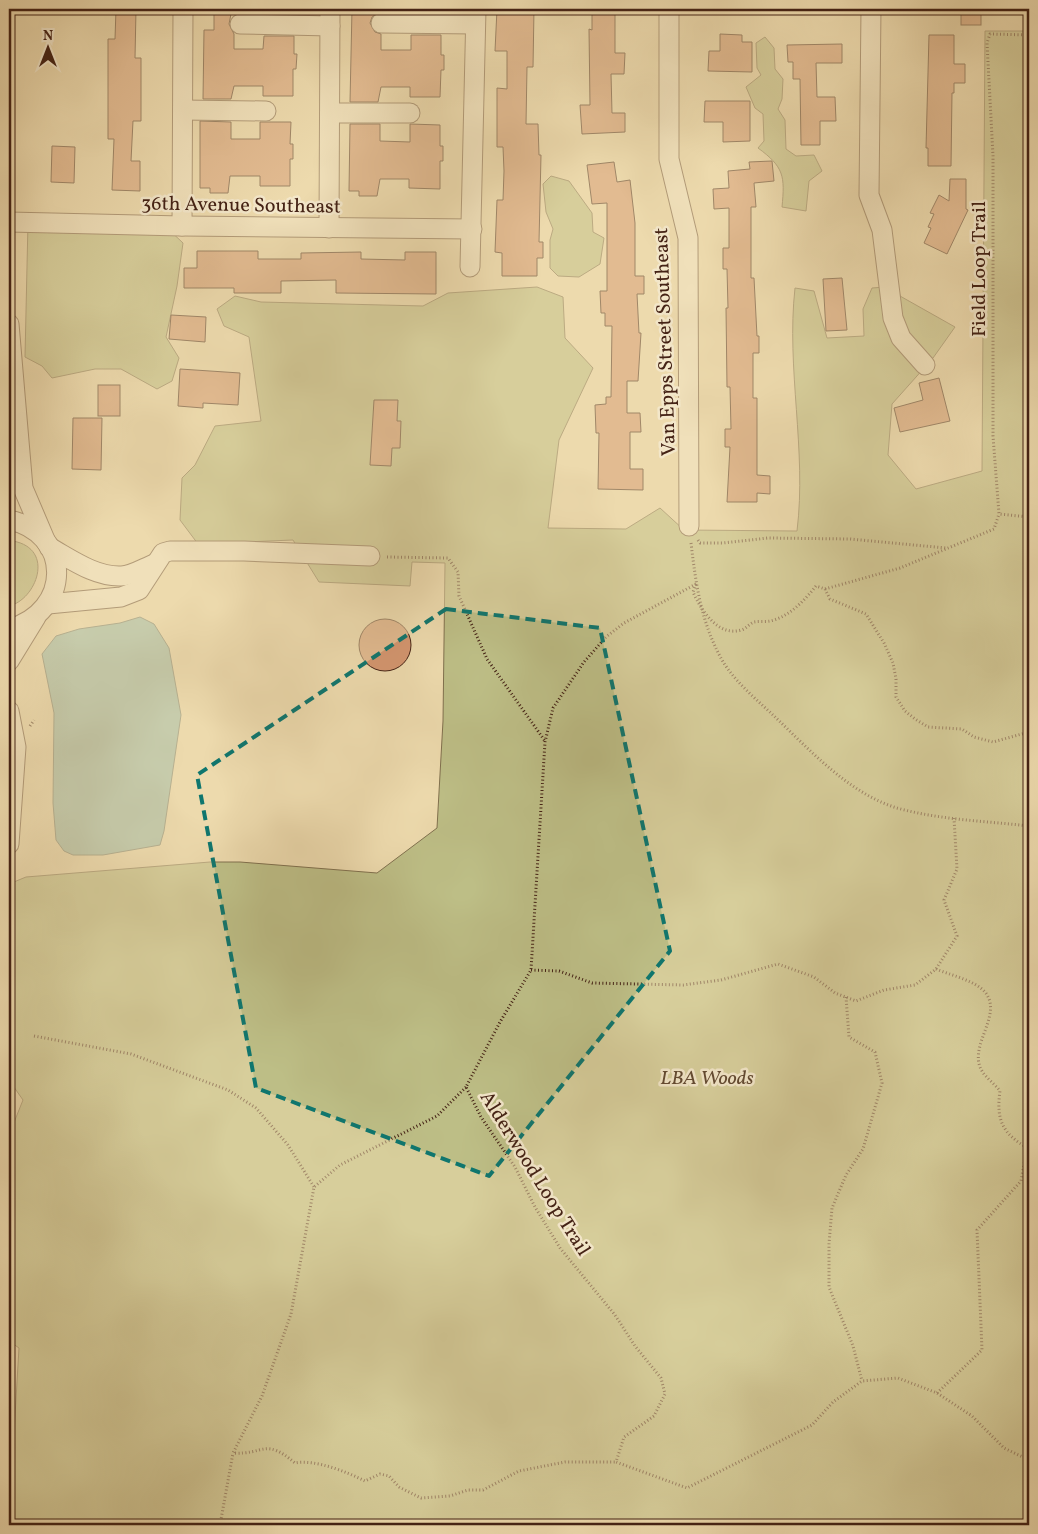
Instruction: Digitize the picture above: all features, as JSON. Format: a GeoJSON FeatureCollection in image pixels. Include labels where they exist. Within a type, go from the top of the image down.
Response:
{"type":"FeatureCollection","features":[{"type":"Feature","properties":{"kind":"street"},"geometry":{"type":"LineString","coordinates":[[182,226],[183,9]]}},
{"type":"Feature","properties":{"kind":"street","name":"Van Epps Street Southeast"},"geometry":{"type":"LineString","coordinates":[[669,9],[669,159],[688,238],[689,526]]}},
{"type":"Feature","properties":{"kind":"street"},"geometry":{"type":"LineString","coordinates":[[871,9],[869,196],[882,230],[893,318],[901,338],[925,364]]}},
{"type":"Feature","properties":{"kind":"street"},"geometry":{"type":"LineString","coordinates":[[240,24],[330,17],[329,228]]}},
{"type":"Feature","properties":{"kind":"street"},"geometry":{"type":"LineString","coordinates":[[381,23],[475,17],[470,267]]}},
{"type":"Feature","properties":{"kind":"street"},"geometry":{"type":"LineString","coordinates":[[183,110],[266,111]]}},
{"type":"Feature","properties":{"kind":"street"},"geometry":{"type":"LineString","coordinates":[[330,113],[410,113]]}},
{"type":"Feature","properties":{"kind":"street","name":"36th Avenue Southeast"},"geometry":{"type":"LineString","coordinates":[[9,222],[472,229]]}},
{"type":"Feature","properties":{"kind":"street"},"geometry":{"type":"LineString","coordinates":[[9,324],[23,488],[56,566],[57,579],[42,611],[9,660]]}},
{"type":"Feature","properties":{"kind":"street"},"geometry":{"type":"LineString","coordinates":[[9,520],[20,522],[34,530],[48,545],[82,566],[103,574],[122,576],[154,564]]}},
{"type":"Feature","properties":{"kind":"street"},"geometry":{"type":"LineString","coordinates":[[9,629],[23,625],[42,611],[121,597],[139,590],[154,564],[163,553],[197,549],[370,556]]}},
{"type":"Feature","properties":{"kind":"street"},"geometry":{"type":"LineString","coordinates":[[9,711],[16,747],[9,844]]}},
{"type":"Feature","properties":{"kind":"path","name":"Field Loop Trail"},"geometry":{"type":"LineString","coordinates":[[999,514],[993,436],[993,109],[988,92],[988,35],[1029,35]]}},
{"type":"Feature","properties":{"kind":"path"},"geometry":{"type":"LineString","coordinates":[[700,605],[710,619],[725,630],[741,630],[754,622],[771,621],[789,612],[816,586],[825,589],[900,568],[980,536],[994,529],[999,514],[1029,517]]}},
{"type":"Feature","properties":{"kind":"path"},"geometry":{"type":"LineString","coordinates":[[689,526],[700,542],[724,543],[768,538],[850,539],[946,548]]}},
{"type":"Feature","properties":{"kind":"path"},"geometry":{"type":"LineString","coordinates":[[689,526],[700,605],[722,659],[734,678],[824,764],[861,790],[896,807],[954,818],[1029,826]]}},
{"type":"Feature","properties":{"kind":"path"},"geometry":{"type":"LineString","coordinates":[[370,556],[448,558],[458,572],[459,596],[487,660],[546,742]]}},
{"type":"Feature","properties":{"kind":"path","name":"Alderwood Loop Trail"},"geometry":{"type":"LineString","coordinates":[[616,1462],[624,1436],[654,1416],[665,1394],[661,1378],[635,1346],[615,1315],[560,1248],[535,1207],[515,1167],[481,1117],[466,1087],[500,1022],[531,970],[546,742],[552,708],[584,662],[606,637],[624,622],[696,584]]}},
{"type":"Feature","properties":{"kind":"path"},"geometry":{"type":"LineString","coordinates":[[825,589],[830,599],[866,614],[884,643],[893,663],[896,679],[896,697],[905,711],[915,719],[928,727],[962,729],[974,737],[993,742],[1029,732]]}},
{"type":"Feature","properties":{"kind":"path"},"geometry":{"type":"LineString","coordinates":[[531,970],[559,971],[592,982],[683,984],[721,980],[778,964],[814,977],[835,993],[856,1001],[884,990],[915,984],[936,969],[957,936],[944,900],[957,869],[954,818]]}},
{"type":"Feature","properties":{"kind":"path"},"geometry":{"type":"LineString","coordinates":[[936,969],[967,981],[984,992],[990,1002],[988,1022],[978,1048],[981,1070],[1000,1091],[998,1107],[1003,1126],[1011,1137],[1028,1148],[1021,1181],[977,1230],[982,1350],[937,1393]]}},
{"type":"Feature","properties":{"kind":"path"},"geometry":{"type":"LineString","coordinates":[[846,997],[849,1037],[875,1052],[882,1082],[863,1149],[846,1174],[832,1208],[829,1244],[829,1287],[853,1346],[862,1381]]}},
{"type":"Feature","properties":{"kind":"path"},"geometry":{"type":"LineString","coordinates":[[34,1036],[131,1054],[228,1090],[256,1108],[288,1145],[314,1187]]}},
{"type":"Feature","properties":{"kind":"path"},"geometry":{"type":"LineString","coordinates":[[220,1525],[233,1453],[262,1396],[291,1314],[314,1187],[340,1165],[437,1116],[466,1087]]}},
{"type":"Feature","properties":{"kind":"path"},"geometry":{"type":"LineString","coordinates":[[233,1453],[243,1454],[267,1447],[283,1453],[295,1464],[306,1461],[332,1470],[342,1470],[365,1481],[380,1474],[389,1476],[399,1487],[421,1498],[450,1496],[468,1490],[483,1490],[519,1471],[566,1462],[616,1462],[687,1488],[812,1425],[833,1402],[862,1381],[898,1378],[937,1393],[972,1416],[1004,1448],[1029,1460]]}},
{"type":"Feature","properties":{"kind":"highlighted area"},"geometry":{"type":"Polygon","coordinates":[[[446,609],[600,628],[670,951],[489,1176],[256,1088],[197,775],[446,609]]]}},
{"type":"Feature","properties":{"kind":"green space","name":"LBA Woods"},"geometry":{"type":"Polygon","coordinates":[[[985,31],[1029,31],[1029,1525],[9,1525],[9,1434],[14,1433],[19,1348],[9,1341],[9,1142],[11,1130],[23,1100],[9,1080],[9,884],[26,877],[210,862],[240,862],[377,873],[437,828],[443,721],[445,563],[412,562],[410,586],[319,582],[293,540],[198,544],[180,520],[182,478],[195,465],[215,426],[261,421],[249,337],[224,326],[217,309],[235,296],[261,302],[423,306],[448,293],[537,287],[563,297],[565,338],[593,368],[559,440],[548,528],[626,529],[660,508],[684,530],[797,531],[800,470],[793,349],[795,288],[814,291],[827,338],[864,336],[863,309],[872,288],[898,286],[900,296],[955,327],[933,358],[892,404],[888,455],[916,489],[982,471],[985,31]]]}},
{"type":"Feature","properties":{"kind":"green space"},"geometry":{"type":"Polygon","coordinates":[[[765,37],[774,48],[775,69],[783,79],[782,99],[778,109],[785,120],[786,149],[796,156],[814,155],[822,171],[809,181],[806,211],[782,207],[783,180],[781,173],[773,161],[758,148],[764,141],[763,114],[755,108],[746,87],[761,75],[757,68],[756,43],[765,37]]]}},
{"type":"Feature","properties":{"kind":"green space"},"geometry":{"type":"Polygon","coordinates":[[[551,176],[569,181],[592,213],[593,232],[604,238],[600,264],[579,277],[558,276],[550,268],[550,240],[553,229],[546,212],[543,184],[551,176]]]}},
{"type":"Feature","properties":{"kind":"green space"},"geometry":{"type":"Polygon","coordinates":[[[28,222],[165,226],[183,243],[177,286],[166,337],[179,358],[172,381],[157,389],[121,369],[95,369],[52,378],[42,366],[25,357],[28,222]]]}},
{"type":"Feature","properties":{"kind":"green space"},"geometry":{"type":"Polygon","coordinates":[[[13,541],[26,546],[34,554],[38,564],[33,585],[27,594],[19,602],[9,606],[9,543],[13,541]]]}},
{"type":"Feature","properties":{"kind":"shaded area"},"geometry":{"type":"Polygon","coordinates":[[[140,617],[154,624],[169,648],[181,715],[164,831],[160,845],[103,855],[73,855],[64,851],[56,840],[53,803],[54,713],[42,654],[56,636],[79,629],[120,623],[140,617]]]}},
{"type":"Feature","properties":{"kind":"building"},"geometry":{"type":"Polygon","coordinates":[[[116,9],[136,9],[135,58],[141,58],[141,121],[133,121],[131,161],[140,161],[140,191],[112,190],[114,139],[108,139],[108,39],[115,39],[116,9]]]}},
{"type":"Feature","properties":{"kind":"building"},"geometry":{"type":"Polygon","coordinates":[[[214,9],[232,9],[229,24],[234,34],[234,49],[263,49],[264,36],[294,36],[294,54],[297,54],[296,69],[293,69],[293,96],[263,96],[263,86],[234,86],[231,99],[203,99],[204,30],[214,30],[214,9]]]}},
{"type":"Feature","properties":{"kind":"building"},"geometry":{"type":"Polygon","coordinates":[[[352,9],[380,9],[380,12],[372,17],[370,23],[375,32],[381,34],[381,50],[411,50],[411,35],[441,35],[441,55],[444,55],[444,70],[441,70],[440,97],[410,97],[410,87],[381,87],[378,102],[350,102],[352,9]]]}},
{"type":"Feature","properties":{"kind":"building"},"geometry":{"type":"Polygon","coordinates":[[[497,9],[534,9],[533,67],[527,67],[526,124],[538,124],[539,155],[541,155],[539,242],[543,242],[543,258],[537,258],[537,276],[502,276],[502,253],[495,252],[497,200],[503,200],[504,171],[503,147],[497,147],[497,88],[507,89],[507,51],[495,51],[497,9]]]}},
{"type":"Feature","properties":{"kind":"building"},"geometry":{"type":"Polygon","coordinates":[[[592,9],[615,9],[615,53],[625,53],[624,74],[611,74],[612,113],[625,113],[625,132],[582,134],[580,105],[590,105],[589,29],[592,30],[592,9]]]}},
{"type":"Feature","properties":{"kind":"building"},"geometry":{"type":"Polygon","coordinates":[[[961,9],[981,9],[981,25],[961,25],[961,9]]]}},
{"type":"Feature","properties":{"kind":"building"},"geometry":{"type":"Polygon","coordinates":[[[720,34],[742,35],[742,42],[752,42],[752,72],[708,71],[709,51],[720,51],[720,34]]]}},
{"type":"Feature","properties":{"kind":"building"},"geometry":{"type":"Polygon","coordinates":[[[929,35],[954,35],[954,64],[965,64],[965,83],[954,83],[954,93],[952,93],[951,166],[928,166],[928,148],[926,148],[929,35]]]}},
{"type":"Feature","properties":{"kind":"building"},"geometry":{"type":"Polygon","coordinates":[[[842,44],[842,63],[816,63],[817,97],[835,97],[836,121],[820,121],[820,145],[801,145],[800,79],[793,79],[793,62],[788,62],[787,45],[842,44]]]}},
{"type":"Feature","properties":{"kind":"building"},"geometry":{"type":"Polygon","coordinates":[[[705,101],[750,101],[750,141],[723,142],[723,122],[704,122],[705,101]]]}},
{"type":"Feature","properties":{"kind":"building"},"geometry":{"type":"Polygon","coordinates":[[[200,121],[231,122],[231,139],[260,139],[260,122],[291,122],[290,144],[293,144],[293,159],[290,159],[290,186],[260,186],[260,176],[230,176],[228,193],[210,193],[210,188],[200,188],[200,121]]]}},
{"type":"Feature","properties":{"kind":"building"},"geometry":{"type":"Polygon","coordinates":[[[350,124],[380,124],[380,141],[410,142],[410,124],[440,125],[440,146],[443,146],[443,161],[440,161],[440,189],[409,188],[409,179],[380,179],[377,196],[359,196],[359,191],[349,191],[350,124]]]}},
{"type":"Feature","properties":{"kind":"building"},"geometry":{"type":"Polygon","coordinates":[[[52,146],[75,147],[74,183],[51,182],[52,146]]]}},
{"type":"Feature","properties":{"kind":"building"},"geometry":{"type":"Polygon","coordinates":[[[772,161],[774,181],[754,183],[756,207],[751,207],[751,278],[754,278],[757,336],[759,336],[759,353],[753,353],[753,398],[757,398],[757,475],[770,476],[770,494],[757,493],[757,502],[727,502],[730,447],[725,447],[725,429],[731,429],[730,387],[727,387],[727,269],[723,269],[723,248],[729,248],[729,208],[714,209],[713,189],[729,188],[728,171],[750,169],[749,162],[772,161]]]}},
{"type":"Feature","properties":{"kind":"building"},"geometry":{"type":"Polygon","coordinates":[[[614,162],[617,182],[630,180],[635,223],[635,276],[644,276],[644,294],[637,294],[639,333],[641,333],[638,381],[627,381],[627,413],[640,413],[641,432],[630,432],[630,469],[643,469],[643,490],[598,489],[599,433],[596,433],[595,405],[606,404],[606,397],[611,397],[612,326],[605,326],[605,313],[601,313],[600,291],[607,291],[607,203],[592,204],[587,165],[614,162]]]}},
{"type":"Feature","properties":{"kind":"building"},"geometry":{"type":"Polygon","coordinates":[[[950,179],[966,179],[966,209],[968,210],[947,254],[924,243],[931,228],[928,227],[934,214],[930,213],[939,195],[949,201],[950,179]]]}},
{"type":"Feature","properties":{"kind":"building"},"geometry":{"type":"Polygon","coordinates":[[[197,251],[258,251],[258,259],[301,259],[301,253],[361,252],[361,259],[405,260],[405,252],[436,252],[436,294],[336,293],[336,280],[281,281],[281,293],[234,293],[234,288],[184,288],[184,268],[197,268],[197,251]]]}},
{"type":"Feature","properties":{"kind":"building"},"geometry":{"type":"Polygon","coordinates":[[[842,278],[847,330],[826,331],[823,279],[842,278]]]}},
{"type":"Feature","properties":{"kind":"building"},"geometry":{"type":"Polygon","coordinates":[[[171,315],[206,317],[205,342],[169,339],[171,315]]]}},
{"type":"Feature","properties":{"kind":"building"},"geometry":{"type":"Polygon","coordinates":[[[180,369],[240,373],[238,405],[203,403],[203,408],[178,406],[180,369]]]}},
{"type":"Feature","properties":{"kind":"building"},"geometry":{"type":"Polygon","coordinates":[[[939,378],[950,421],[900,432],[894,408],[923,400],[919,383],[939,378]]]}},
{"type":"Feature","properties":{"kind":"building"},"geometry":{"type":"Polygon","coordinates":[[[98,385],[120,385],[120,416],[98,416],[98,385]]]}},
{"type":"Feature","properties":{"kind":"building"},"geometry":{"type":"Polygon","coordinates":[[[374,400],[398,400],[397,421],[401,421],[400,448],[392,448],[391,466],[370,465],[374,400]]]}},
{"type":"Feature","properties":{"kind":"building"},"geometry":{"type":"Polygon","coordinates":[[[73,418],[102,418],[101,470],[72,469],[73,418]]]}},
{"type":"Feature","properties":{"kind":"building"},"geometry":{"type":"Polygon","coordinates":[[[385,619],[395,621],[403,627],[409,635],[411,645],[409,655],[403,663],[395,669],[385,671],[375,669],[367,663],[361,655],[359,645],[361,635],[367,627],[375,621],[385,619]]]}}]}
